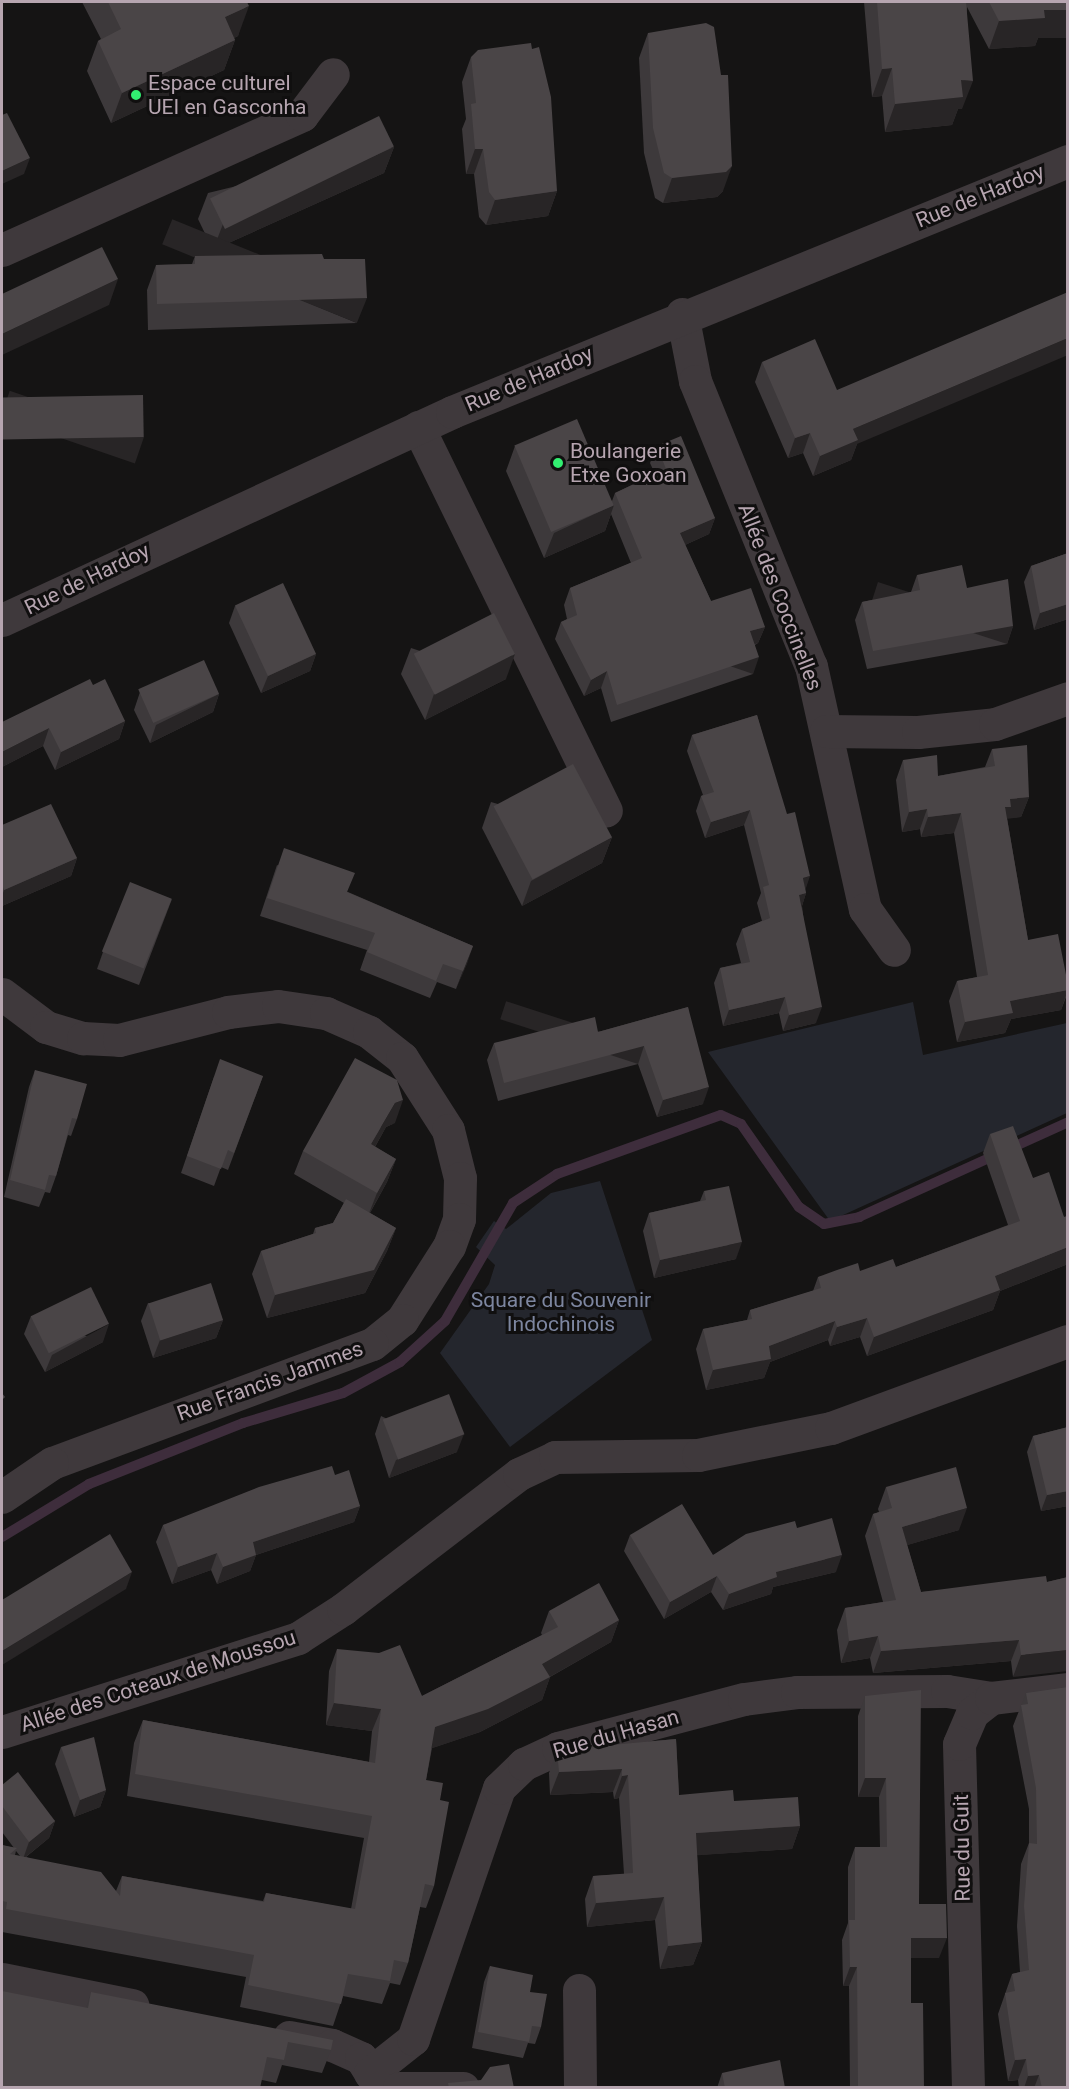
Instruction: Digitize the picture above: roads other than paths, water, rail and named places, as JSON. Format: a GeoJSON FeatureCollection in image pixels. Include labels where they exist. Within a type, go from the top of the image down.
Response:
{"type":"FeatureCollection","features":[{"type":"Feature","properties":{"kind":"street"},"geometry":{"type":"LineString","coordinates":[[2,250],[302,115],[333,74]]}},
{"type":"Feature","properties":{"kind":"street","name":"Rue de Hardoy"},"geometry":{"type":"LineString","coordinates":[[2,620],[418,427],[682,314],[1068,161]]}},
{"type":"Feature","properties":{"kind":"street","name":"Allée des Coccinelles"},"geometry":{"type":"LineString","coordinates":[[682,314],[695,381],[811,666],[865,909],[894,950]]}},
{"type":"Feature","properties":{"kind":"street"},"geometry":{"type":"LineString","coordinates":[[418,427],[606,810]]}},
{"type":"Feature","properties":{"kind":"street"},"geometry":{"type":"LineString","coordinates":[[826,730],[918,732],[995,724],[1068,699]]}},
{"type":"Feature","properties":{"kind":"street","name":"Rue Francis Jammes"},"geometry":{"type":"LineString","coordinates":[[2,994],[46,1027],[83,1038],[119,1040],[228,1012],[278,1006],[326,1013],[369,1032],[402,1058],[448,1130],[460,1178],[459,1219],[449,1246],[402,1320],[372,1344],[52,1463],[2,1497]]}},
{"type":"Feature","properties":{"kind":"street","name":"Allée des Coteaux de Moussou"},"geometry":{"type":"LineString","coordinates":[[2,1732],[298,1638],[343,1609],[519,1474],[555,1457],[698,1455],[831,1428],[1068,1341]]}},
{"type":"Feature","properties":{"kind":"street"},"geometry":{"type":"LineString","coordinates":[[991,1698],[1068,1689]]}},
{"type":"Feature","properties":{"kind":"street","name":"Rue du Hasan"},"geometry":{"type":"LineString","coordinates":[[375,2080],[413,2039],[499,1788],[524,1764],[558,1748],[744,1699],[797,1692],[947,1691],[991,1698]]}},
{"type":"Feature","properties":{"kind":"street","name":"Rue du Guit"},"geometry":{"type":"LineString","coordinates":[[968,2088],[959,1744],[972,1713],[991,1698]]}},
{"type":"Feature","properties":{"kind":"street"},"geometry":{"type":"LineString","coordinates":[[2,1979],[160,2011]]}},
{"type":"Feature","properties":{"kind":"street"},"geometry":{"type":"LineString","coordinates":[[579,1990],[580,2088]]}},
{"type":"Feature","properties":{"kind":"street"},"geometry":{"type":"LineString","coordinates":[[262,2031],[332,2045],[361,2058],[375,2080]]}},
{"type":"Feature","properties":{"kind":"street"},"geometry":{"type":"LineString","coordinates":[[399,2088],[463,2088]]}},
{"type":"Feature","properties":{"kind":"waterway"},"geometry":{"type":"LineString","coordinates":[[2,1537],[89,1484],[243,1423],[343,1393],[400,1362],[445,1321],[513,1203],[557,1174],[721,1115],[741,1124],[799,1207],[824,1224],[859,1217],[1068,1122]]}},
{"type":"Feature","properties":{"kind":"place","name":"Espace culturel UEI en Gasconha"},"geometry":{"type":"Point","coordinates":[136,95]}},
{"type":"Feature","properties":{"kind":"place","name":"Boulangerie Etxe Goxoan"},"geometry":{"type":"Point","coordinates":[558,463]}},
{"type":"Feature","properties":{"kind":"park label","name":"Square du Souvenir Indochinois"},"geometry":{"type":"Point","coordinates":[561,1312]}}]}
